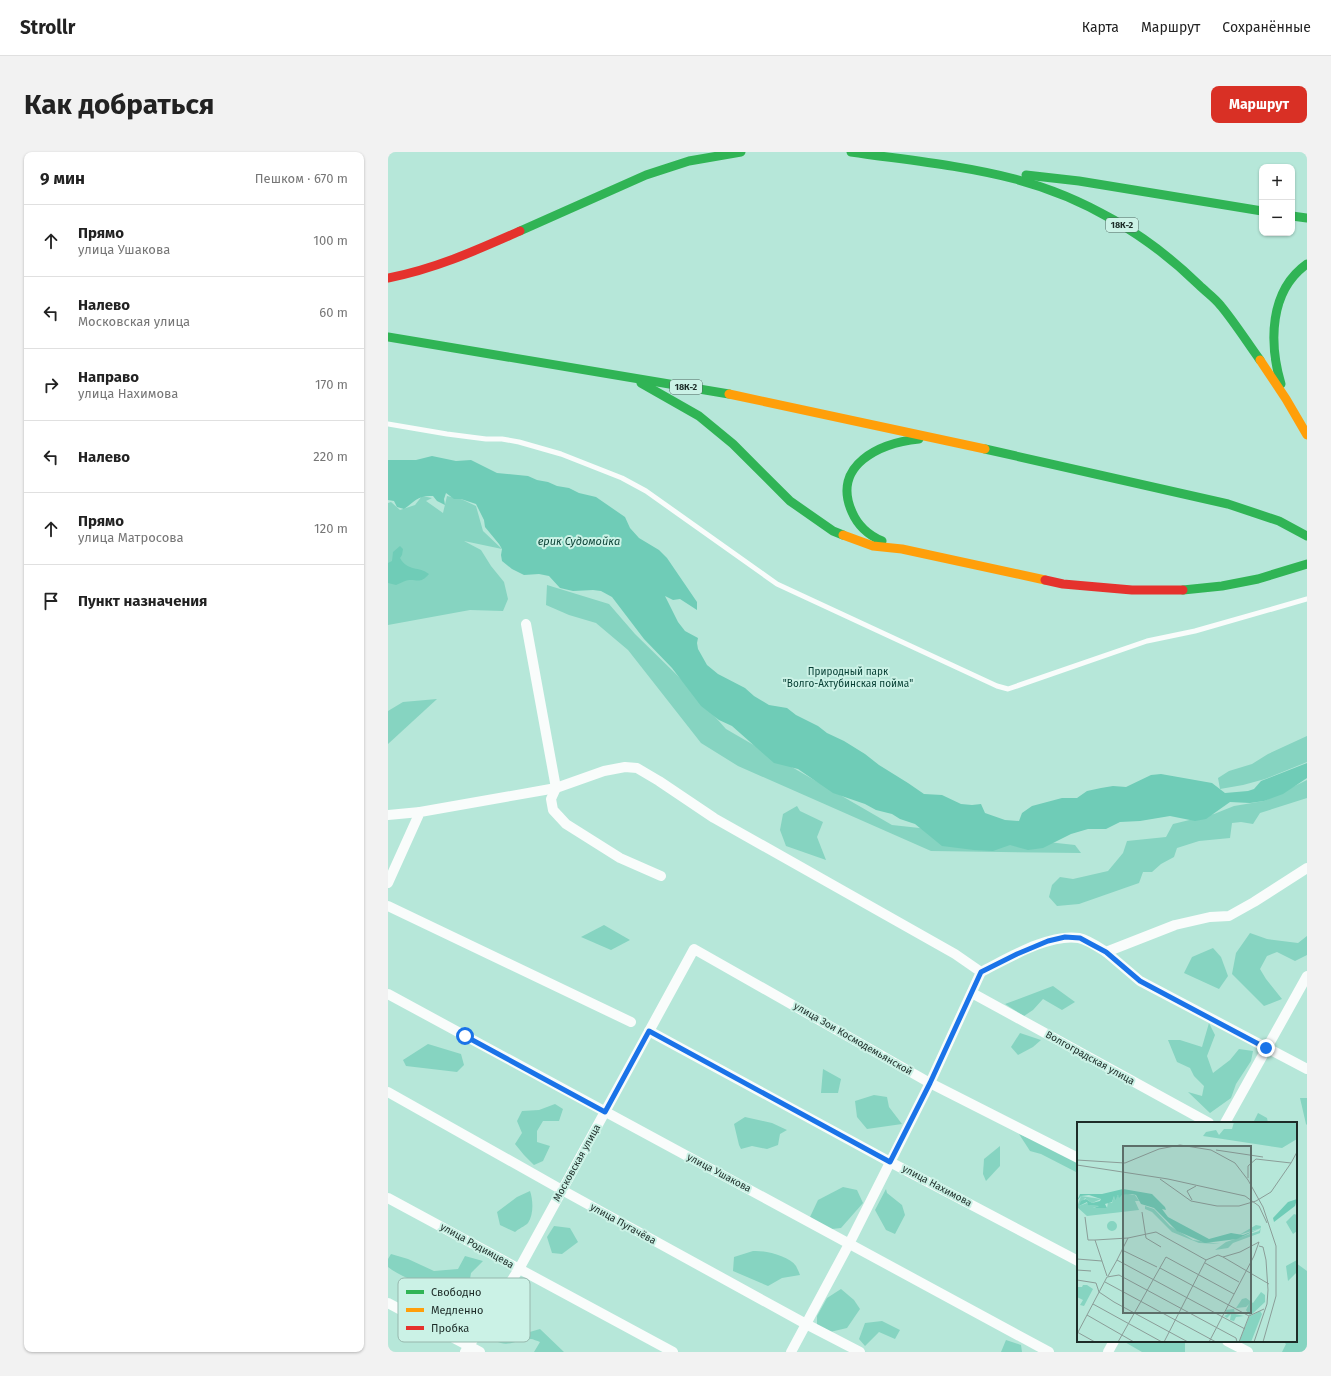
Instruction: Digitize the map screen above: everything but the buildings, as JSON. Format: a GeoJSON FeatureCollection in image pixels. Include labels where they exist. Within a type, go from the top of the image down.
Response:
{"type":"FeatureCollection","features":[{"type":"Feature","properties":{"kind":"main road"},"geometry":{"type":"LineString","coordinates":[[388,278],[404,276],[456,259],[646,175],[689,161],[741,152]]}},
{"type":"Feature","properties":{"kind":"main road","name":"18К-2"},"geometry":{"type":"LineString","coordinates":[[850,152],[967,168],[1016,179],[1062,194],[1110,217],[1151,244],[1187,273],[1220,305],[1286,399],[1307,435]]}},
{"type":"Feature","properties":{"kind":"main road"},"geometry":{"type":"LineString","coordinates":[[967,168],[1079,181],[1259,211]]}},
{"type":"Feature","properties":{"kind":"main road"},"geometry":{"type":"LineString","coordinates":[[1295,216],[1307,218]]}},
{"type":"Feature","properties":{"kind":"main road"},"geometry":{"type":"LineString","coordinates":[[1286,399],[1278,376],[1273,350],[1275,320],[1281,297],[1296,273],[1307,264]]}},
{"type":"Feature","properties":{"kind":"main road","name":"18К-2"},"geometry":{"type":"LineString","coordinates":[[388,337],[634,379],[709,390],[939,439],[1220,502],[1261,514],[1307,536]]}},
{"type":"Feature","properties":{"kind":"main road"},"geometry":{"type":"LineString","coordinates":[[634,379],[699,416],[733,444],[790,501],[833,531],[873,546],[902,549],[1063,584],[1132,590],[1180,590],[1222,586],[1258,579],[1307,564]]}},
{"type":"Feature","properties":{"kind":"main road"},"geometry":{"type":"LineString","coordinates":[[902,549],[871,536],[860,526],[849,509],[846,493],[848,477],[865,455],[878,448],[891,443],[912,439],[939,439]]}},
{"type":"Feature","properties":{"kind":"street"},"geometry":{"type":"LineString","coordinates":[[526,624],[556,788],[551,799],[553,810],[566,824],[620,858],[661,876]]}},
{"type":"Feature","properties":{"kind":"street"},"geometry":{"type":"LineString","coordinates":[[388,815],[420,812],[556,788],[604,771],[625,767],[637,768],[714,818],[955,954],[981,972]]}},
{"type":"Feature","properties":{"kind":"street"},"geometry":{"type":"LineString","coordinates":[[388,882],[420,812]]}},
{"type":"Feature","properties":{"kind":"street"},"geometry":{"type":"LineString","coordinates":[[1106,952],[1175,925],[1210,917],[1229,916],[1307,868]]}},
{"type":"Feature","properties":{"kind":"street"},"geometry":{"type":"LineString","coordinates":[[388,906],[631,1022]]}},
{"type":"Feature","properties":{"kind":"street"},"geometry":{"type":"LineString","coordinates":[[790,1352],[850,1244],[930,1083],[981,972],[1017,954],[1048,941],[1065,937],[1080,938],[1106,952],[1140,981],[1307,1069]]}},
{"type":"Feature","properties":{"kind":"street","name":"Московская улица"},"geometry":{"type":"LineString","coordinates":[[514,1278],[694,949]]}},
{"type":"Feature","properties":{"kind":"street","name":"улица Зои Космодемьянской"},"geometry":{"type":"LineString","coordinates":[[694,949],[930,1083],[1077,1157]]}},
{"type":"Feature","properties":{"kind":"street"},"geometry":{"type":"LineString","coordinates":[[1226,1122],[1307,976]]}},
{"type":"Feature","properties":{"kind":"street","name":"Волгоградская улица"},"geometry":{"type":"LineString","coordinates":[[972,993],[1207,1122]]}},
{"type":"Feature","properties":{"kind":"street","name":"улица Ушакова"},"geometry":{"type":"LineString","coordinates":[[388,994],[1049,1352]]}},
{"type":"Feature","properties":{"kind":"street","name":"улица Нахимова"},"geometry":{"type":"LineString","coordinates":[[649,1031],[890,1162],[1077,1260]]}},
{"type":"Feature","properties":{"kind":"street","name":"улица Пугачёва"},"geometry":{"type":"LineString","coordinates":[[388,1092],[562,1190],[860,1352]]}},
{"type":"Feature","properties":{"kind":"street","name":"улица Родимцева"},"geometry":{"type":"LineString","coordinates":[[388,1198],[672,1352]]}},
{"type":"Feature","properties":{"kind":"street"},"geometry":{"type":"LineString","coordinates":[[388,1303],[398,1309]]}},
{"type":"Feature","properties":{"kind":"street"},"geometry":{"type":"LineString","coordinates":[[455,1342],[467,1349],[480,1352]]}},
{"type":"Feature","properties":{"kind":"street"},"geometry":{"type":"LineString","coordinates":[[1108,1352],[1113,1342]]}},
{"type":"Feature","properties":{"kind":"street"},"geometry":{"type":"LineString","coordinates":[[1229,1342],[1248,1352]]}},
{"type":"Feature","properties":{"kind":"lane"},"geometry":{"type":"LineString","coordinates":[[388,424],[447,434],[502,438],[561,454],[622,478],[646,491],[778,584],[997,686],[1008,689],[1147,641],[1195,631],[1307,599]]}},
{"type":"Feature","properties":{"kind":"green space","name":"Природный парк \"Волго-Ахтубинская пойма\""},"geometry":{"type":"Polygon","coordinates":[[[388,152],[1307,152],[1307,1352],[388,1352],[388,152]]]}},
{"type":"Feature","properties":{"kind":"shaded area"},"geometry":{"type":"Polygon","coordinates":[[[422,496],[432,498],[426,501],[443,513],[447,496],[461,499],[476,506],[483,531],[502,549],[464,541],[481,550],[491,566],[504,582],[508,599],[503,611],[470,610],[388,625],[388,503],[391,502],[400,510],[415,505],[422,496]]]}},
{"type":"Feature","properties":{"kind":"shaded area"},"geometry":{"type":"Polygon","coordinates":[[[547,585],[609,604],[635,634],[681,679],[726,729],[892,825],[1075,845],[1081,853],[931,851],[738,766],[701,743],[628,650],[596,623],[569,615],[546,605],[547,585]]]}},
{"type":"Feature","properties":{"kind":"shaded area"},"geometry":{"type":"Polygon","coordinates":[[[437,699],[388,744],[388,711],[403,702],[437,699]]]}},
{"type":"Feature","properties":{"kind":"shaded area"},"geometry":{"type":"Polygon","coordinates":[[[1307,736],[1307,762],[1265,779],[1220,789],[1218,778],[1229,771],[1252,764],[1268,754],[1307,736]]]}},
{"type":"Feature","properties":{"kind":"shaded area"},"geometry":{"type":"Polygon","coordinates":[[[1307,780],[1307,798],[1260,813],[1253,824],[1241,822],[1232,823],[1230,838],[1199,841],[1177,848],[1174,857],[1161,864],[1152,872],[1143,872],[1139,883],[1079,904],[1057,906],[1049,897],[1052,885],[1060,877],[1073,879],[1108,871],[1123,853],[1127,841],[1166,837],[1173,824],[1214,814],[1234,806],[1264,801],[1307,780]]]}},
{"type":"Feature","properties":{"kind":"shaded area"},"geometry":{"type":"Polygon","coordinates":[[[797,806],[800,811],[823,822],[817,837],[826,860],[786,846],[780,830],[783,814],[797,806]]]}},
{"type":"Feature","properties":{"kind":"shaded area"},"geometry":{"type":"Polygon","coordinates":[[[604,925],[630,940],[611,950],[581,937],[604,925]]]}},
{"type":"Feature","properties":{"kind":"shaded area"},"geometry":{"type":"Polygon","coordinates":[[[1250,933],[1267,939],[1298,943],[1307,936],[1307,955],[1295,961],[1277,952],[1267,956],[1260,969],[1282,999],[1264,1006],[1232,974],[1236,953],[1250,933]]]}},
{"type":"Feature","properties":{"kind":"shaded area"},"geometry":{"type":"Polygon","coordinates":[[[1213,948],[1221,957],[1228,976],[1219,989],[1184,973],[1192,957],[1213,948]]]}},
{"type":"Feature","properties":{"kind":"shaded area"},"geometry":{"type":"Polygon","coordinates":[[[1053,986],[1075,1002],[1062,1010],[1043,999],[1033,1010],[1024,1016],[1005,1004],[1053,986]]]}},
{"type":"Feature","properties":{"kind":"shaded area"},"geometry":{"type":"Polygon","coordinates":[[[1209,1023],[1215,1035],[1207,1056],[1213,1073],[1230,1060],[1239,1049],[1253,1051],[1251,1061],[1236,1084],[1231,1098],[1210,1113],[1188,1092],[1202,1096],[1204,1086],[1194,1076],[1190,1068],[1177,1062],[1168,1040],[1180,1040],[1202,1047],[1209,1023]]]}},
{"type":"Feature","properties":{"kind":"shaded area"},"geometry":{"type":"Polygon","coordinates":[[[1020,1033],[1041,1040],[1033,1047],[1018,1055],[1011,1047],[1020,1033]]]}},
{"type":"Feature","properties":{"kind":"shaded area"},"geometry":{"type":"Polygon","coordinates":[[[428,1044],[461,1054],[464,1065],[457,1072],[406,1066],[403,1060],[428,1044]]]}},
{"type":"Feature","properties":{"kind":"shaded area"},"geometry":{"type":"Polygon","coordinates":[[[823,1069],[841,1079],[838,1093],[821,1093],[823,1069]]]}},
{"type":"Feature","properties":{"kind":"shaded area"},"geometry":{"type":"Polygon","coordinates":[[[874,1095],[887,1097],[889,1107],[902,1124],[867,1129],[857,1117],[855,1101],[874,1095]]]}},
{"type":"Feature","properties":{"kind":"shaded area"},"geometry":{"type":"Polygon","coordinates":[[[1300,1098],[1307,1098],[1307,1125],[1306,1124],[1300,1098]]]}},
{"type":"Feature","properties":{"kind":"shaded area"},"geometry":{"type":"Polygon","coordinates":[[[555,1104],[563,1109],[559,1121],[543,1121],[537,1131],[537,1142],[550,1146],[543,1161],[534,1165],[515,1144],[522,1133],[517,1121],[522,1111],[539,1110],[555,1104]]]}},
{"type":"Feature","properties":{"kind":"shaded area"},"geometry":{"type":"Polygon","coordinates":[[[1258,1113],[1267,1118],[1268,1122],[1254,1122],[1258,1113]]]}},
{"type":"Feature","properties":{"kind":"shaded area"},"geometry":{"type":"Polygon","coordinates":[[[745,1117],[772,1123],[787,1130],[780,1134],[778,1145],[767,1149],[752,1146],[741,1149],[734,1124],[745,1117]]]}},
{"type":"Feature","properties":{"kind":"shaded area"},"geometry":{"type":"Polygon","coordinates":[[[1019,1134],[1056,1150],[1077,1162],[1077,1172],[1041,1154],[1030,1151],[1019,1134]]]}},
{"type":"Feature","properties":{"kind":"shaded area"},"geometry":{"type":"Polygon","coordinates":[[[1000,1146],[1000,1166],[986,1181],[983,1174],[984,1159],[1000,1146]]]}},
{"type":"Feature","properties":{"kind":"shaded area"},"geometry":{"type":"Polygon","coordinates":[[[843,1187],[857,1190],[863,1203],[841,1228],[823,1230],[810,1217],[818,1200],[843,1187]]]}},
{"type":"Feature","properties":{"kind":"shaded area"},"geometry":{"type":"Polygon","coordinates":[[[886,1189],[887,1193],[902,1205],[905,1215],[895,1234],[886,1230],[875,1210],[886,1189]]]}},
{"type":"Feature","properties":{"kind":"shaded area"},"geometry":{"type":"Polygon","coordinates":[[[530,1191],[532,1207],[528,1223],[515,1232],[500,1225],[497,1212],[517,1197],[530,1191]]]}},
{"type":"Feature","properties":{"kind":"shaded area"},"geometry":{"type":"Polygon","coordinates":[[[554,1226],[570,1228],[578,1242],[562,1254],[552,1253],[547,1237],[554,1226]]]}},
{"type":"Feature","properties":{"kind":"shaded area"},"geometry":{"type":"Polygon","coordinates":[[[753,1251],[770,1253],[788,1259],[796,1266],[800,1275],[782,1278],[768,1286],[733,1271],[734,1257],[753,1251]]]}},
{"type":"Feature","properties":{"kind":"shaded area"},"geometry":{"type":"Polygon","coordinates":[[[391,1254],[408,1259],[434,1271],[458,1269],[465,1256],[483,1261],[471,1273],[470,1278],[406,1278],[388,1267],[388,1259],[391,1254]]]}},
{"type":"Feature","properties":{"kind":"shaded area"},"geometry":{"type":"Polygon","coordinates":[[[1297,1264],[1307,1271],[1307,1352],[1282,1352],[1286,1344],[1284,1342],[1297,1342],[1297,1264]]]}},
{"type":"Feature","properties":{"kind":"shaded area"},"geometry":{"type":"Polygon","coordinates":[[[841,1289],[854,1300],[860,1309],[847,1328],[830,1332],[817,1330],[817,1316],[827,1298],[841,1289]]]}},
{"type":"Feature","properties":{"kind":"shaded area"},"geometry":{"type":"Polygon","coordinates":[[[882,1321],[900,1330],[895,1339],[879,1332],[865,1346],[859,1339],[865,1323],[882,1321]]]}},
{"type":"Feature","properties":{"kind":"shaded area"},"geometry":{"type":"Polygon","coordinates":[[[540,1329],[564,1352],[534,1352],[540,1342],[530,1339],[530,1332],[540,1329]]]}},
{"type":"Feature","properties":{"kind":"shaded area"},"geometry":{"type":"Polygon","coordinates":[[[1006,1340],[1021,1345],[1022,1352],[1001,1352],[1006,1340]]]}},
{"type":"Feature","properties":{"kind":"shaded area"},"geometry":{"type":"Polygon","coordinates":[[[498,1342],[513,1342],[505,1344],[498,1342]]]}},
{"type":"Feature","properties":{"kind":"shaded area"},"geometry":{"type":"Polygon","coordinates":[[[1125,1342],[1185,1342],[1185,1352],[1142,1352],[1125,1342]]]}},
{"type":"Feature","properties":{"kind":"water","name":"ерик Судомойка"},"geometry":{"type":"Polygon","coordinates":[[[432,456],[456,461],[471,460],[497,473],[528,476],[596,497],[625,517],[630,528],[639,538],[659,550],[667,558],[697,602],[697,610],[680,599],[673,600],[665,596],[678,622],[685,631],[698,638],[698,649],[707,665],[718,674],[745,688],[754,696],[769,705],[787,708],[827,733],[844,741],[924,794],[942,795],[961,804],[981,804],[985,813],[1005,820],[1019,821],[1022,813],[1032,806],[1062,798],[1077,798],[1087,791],[1101,788],[1113,786],[1126,787],[1151,775],[1161,774],[1212,783],[1225,793],[1254,789],[1261,781],[1307,763],[1307,778],[1283,794],[1264,801],[1250,803],[1230,802],[1206,819],[1195,821],[1170,816],[1140,821],[1120,822],[1106,829],[1088,829],[1071,834],[1043,848],[1028,850],[1010,845],[993,851],[942,846],[915,824],[900,819],[892,814],[876,810],[865,804],[833,793],[798,769],[774,763],[732,726],[719,720],[701,706],[672,668],[644,639],[612,597],[601,591],[573,591],[560,588],[549,576],[539,574],[524,575],[512,569],[502,561],[502,549],[485,527],[484,520],[476,504],[461,499],[454,499],[446,493],[444,499],[445,505],[437,501],[433,496],[424,496],[414,501],[404,509],[397,507],[394,501],[388,500],[388,460],[416,460],[432,456]]]}},
{"type":"Feature","properties":{"kind":"water"},"geometry":{"type":"Polygon","coordinates":[[[400,546],[403,549],[400,558],[403,562],[410,567],[429,574],[426,578],[422,580],[408,580],[396,585],[388,583],[388,563],[392,561],[393,552],[400,546]]]}},
{"type":"Feature","properties":{"kind":"traffic: fast"},"geometry":{"type":"LineString","coordinates":[[520,231],[646,175],[689,161],[741,152]]}},
{"type":"Feature","properties":{"kind":"traffic: fast"},"geometry":{"type":"LineString","coordinates":[[851,152],[933,163],[995,174],[1041,187],[1090,207],[1137,234],[1179,267],[1219,303],[1260,360]]}},
{"type":"Feature","properties":{"kind":"traffic: fast"},"geometry":{"type":"LineString","coordinates":[[1026,175],[1079,181],[1259,211]]}},
{"type":"Feature","properties":{"kind":"traffic: fast"},"geometry":{"type":"LineString","coordinates":[[1295,216],[1307,218]]}},
{"type":"Feature","properties":{"kind":"traffic: fast"},"geometry":{"type":"LineString","coordinates":[[1281,384],[1275,352],[1275,319],[1285,288],[1294,275],[1307,264]]}},
{"type":"Feature","properties":{"kind":"traffic: fast"},"geometry":{"type":"LineString","coordinates":[[388,337],[729,394]]}},
{"type":"Feature","properties":{"kind":"traffic: fast"},"geometry":{"type":"LineString","coordinates":[[641,383],[699,416],[733,444],[790,501],[833,531],[843,535]]}},
{"type":"Feature","properties":{"kind":"traffic: fast"},"geometry":{"type":"LineString","coordinates":[[882,541],[864,530],[854,517],[847,496],[848,481],[854,469],[863,459],[875,451],[889,445],[919,439]]}},
{"type":"Feature","properties":{"kind":"traffic: fast"},"geometry":{"type":"LineString","coordinates":[[985,449],[1228,504],[1279,521],[1307,536]]}},
{"type":"Feature","properties":{"kind":"traffic: fast"},"geometry":{"type":"LineString","coordinates":[[1183,590],[1222,586],[1258,579],[1307,564]]}},
{"type":"Feature","properties":{"kind":"traffic: slow"},"geometry":{"type":"LineString","coordinates":[[1260,360],[1286,399],[1307,435]]}},
{"type":"Feature","properties":{"kind":"traffic: slow"},"geometry":{"type":"LineString","coordinates":[[729,394],[985,449]]}},
{"type":"Feature","properties":{"kind":"traffic: slow"},"geometry":{"type":"LineString","coordinates":[[843,535],[873,546],[902,549],[1045,580]]}},
{"type":"Feature","properties":{"kind":"traffic: jam"},"geometry":{"type":"LineString","coordinates":[[388,278],[422,270],[439,264],[472,252],[520,231]]}},
{"type":"Feature","properties":{"kind":"traffic: jam"},"geometry":{"type":"LineString","coordinates":[[1045,580],[1063,584],[1132,590],[1183,590]]}},
{"type":"Feature","properties":{"kind":"route"},"geometry":{"type":"LineString","coordinates":[[465,1036],[605,1112],[649,1031],[890,1162],[930,1083],[981,972],[1017,954],[1048,941],[1065,937],[1080,938],[1106,952],[1140,981],[1266,1048]]}}]}
